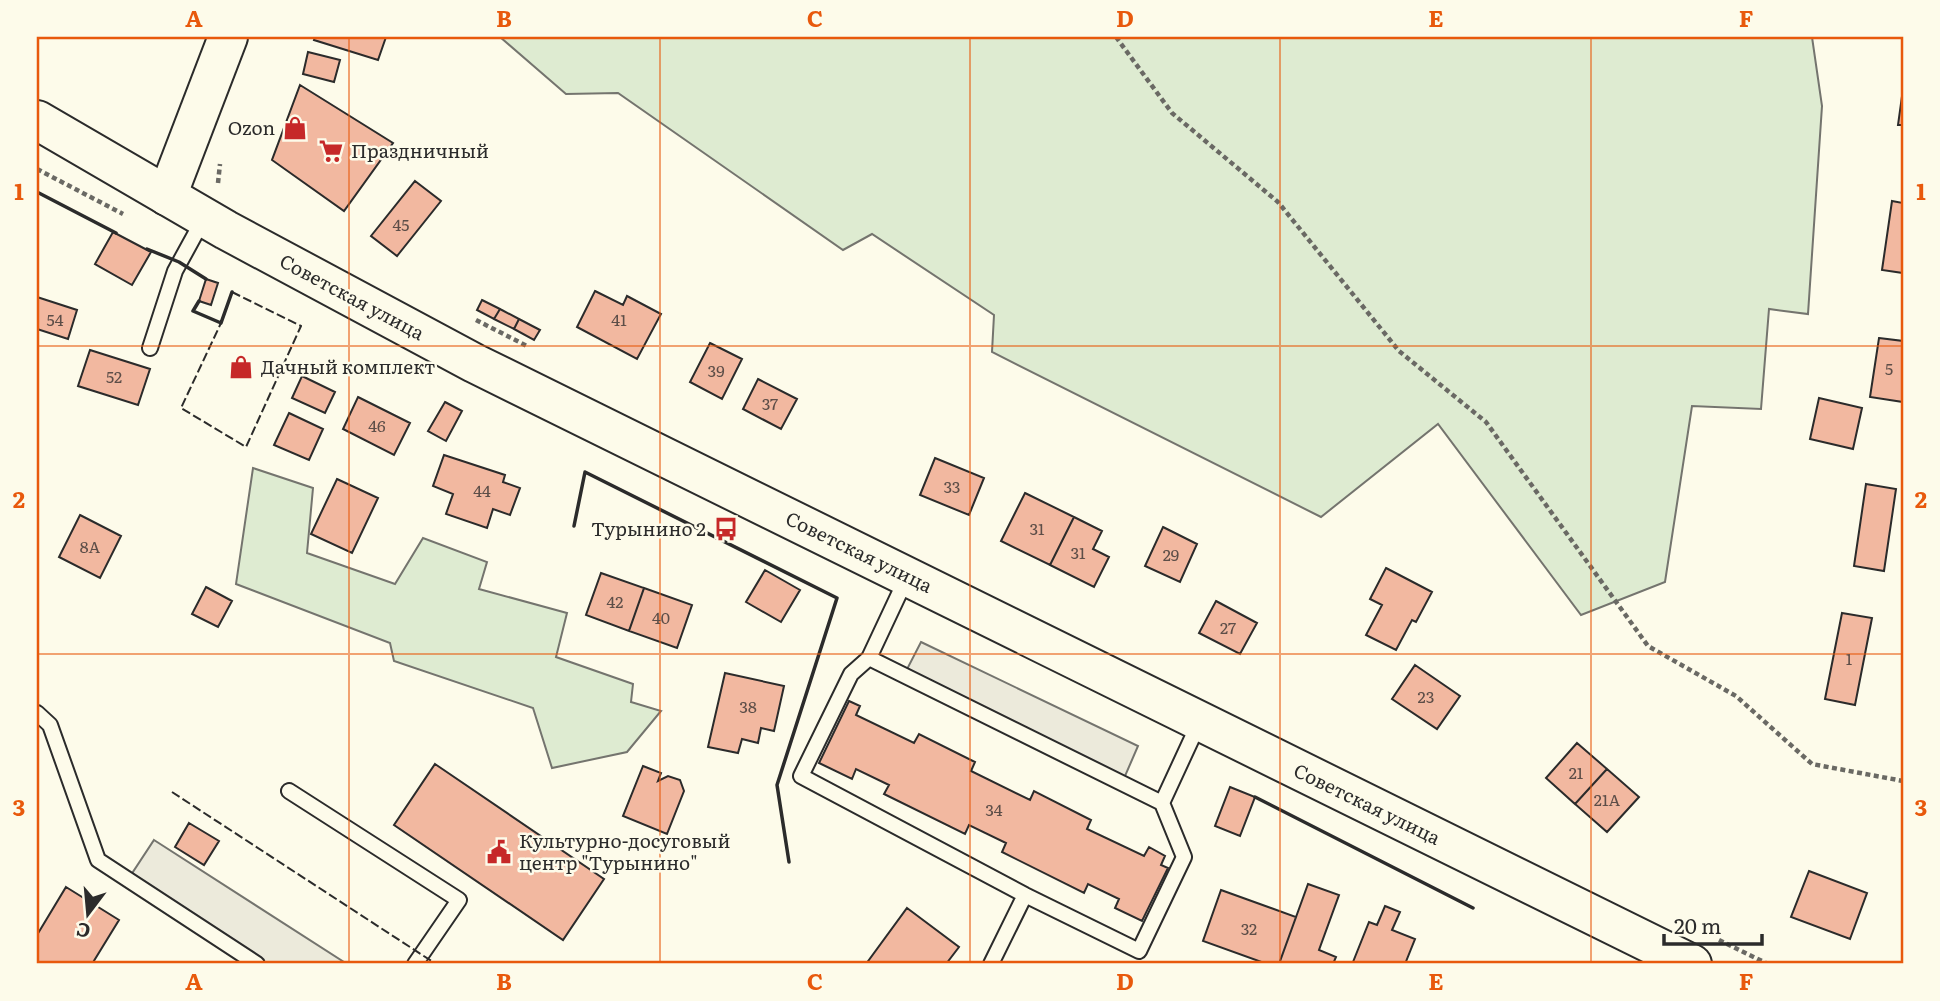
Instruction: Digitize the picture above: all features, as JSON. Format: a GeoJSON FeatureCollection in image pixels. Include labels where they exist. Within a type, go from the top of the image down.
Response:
{"type":"FeatureCollection","features":[{"type":"Feature","properties":{"kind":"main road"},"geometry":{"type":"LineString","coordinates":[[167,196],[228,37]]}},
{"type":"Feature","properties":{"kind":"main road","name":"Советская улица"},"geometry":{"type":"LineString","coordinates":[[37,120],[204,218],[474,363],[1692,964]]}},
{"type":"Feature","properties":{"kind":"lane"},"geometry":{"type":"LineString","coordinates":[[150,348],[175,271],[204,218]]}},
{"type":"Feature","properties":{"kind":"lane"},"geometry":{"type":"LineString","coordinates":[[869,658],[1162,803],[1184,857],[1139,951],[1025,895],[801,776],[851,674],[869,658],[908,576]]}},
{"type":"Feature","properties":{"kind":"lane"},"geometry":{"type":"LineString","coordinates":[[37,713],[50,725],[98,860],[257,964]]}},
{"type":"Feature","properties":{"kind":"lane"},"geometry":{"type":"LineString","coordinates":[[1162,803],[1200,721]]}},
{"type":"Feature","properties":{"kind":"lane"},"geometry":{"type":"LineString","coordinates":[[289,791],[458,900],[415,964]]}},
{"type":"Feature","properties":{"kind":"lane"},"geometry":{"type":"LineString","coordinates":[[991,964],[1025,895]]}},
{"type":"Feature","properties":{"kind":"path"},"geometry":{"type":"LineString","coordinates":[[1116,37],[1172,113],[1278,202],[1399,351],[1486,422],[1648,646],[1737,696],[1812,764],[1903,781]]}},
{"type":"Feature","properties":{"kind":"green space"},"geometry":{"type":"Polygon","coordinates":[[[500,37],[1812,37],[1822,106],[1808,314],[1769,309],[1761,409],[1692,406],[1665,582],[1581,615],[1438,424],[1321,517],[992,352],[994,315],[872,234],[843,250],[618,93],[566,94],[500,37]]]}},
{"type":"Feature","properties":{"kind":"green space"},"geometry":{"type":"Polygon","coordinates":[[[253,468],[313,488],[307,553],[395,584],[423,538],[487,562],[479,589],[567,613],[556,657],[633,684],[631,702],[661,711],[627,752],[552,768],[533,708],[394,661],[390,643],[236,584],[253,468]]]}},
{"type":"Feature","properties":{"kind":"shaded area"},"geometry":{"type":"Polygon","coordinates":[[[921,642],[1138,746],[1122,783],[904,675],[921,642]]]}},
{"type":"Feature","properties":{"kind":"shaded area"},"geometry":{"type":"Polygon","coordinates":[[[154,840],[347,964],[257,964],[127,881],[154,840]]]}},
{"type":"Feature","properties":{"kind":"building"},"geometry":{"type":"Polygon","coordinates":[[[315,37],[386,37],[378,60],[314,40],[315,37]]]}},
{"type":"Feature","properties":{"kind":"building"},"geometry":{"type":"Polygon","coordinates":[[[308,52],[340,60],[334,82],[303,74],[308,52]]]}},
{"type":"Feature","properties":{"kind":"building","name":"Праздничный"},"geometry":{"type":"Polygon","coordinates":[[[300,85],[393,143],[344,211],[272,160],[300,85]]]}},
{"type":"Feature","properties":{"kind":"building"},"geometry":{"type":"Polygon","coordinates":[[[1903,89],[1903,125],[1898,125],[1903,89]]]}},
{"type":"Feature","properties":{"kind":"building"},"geometry":{"type":"Polygon","coordinates":[[[415,181],[441,201],[397,256],[371,236],[415,181]]]}},
{"type":"Feature","properties":{"kind":"building"},"geometry":{"type":"Polygon","coordinates":[[[1892,201],[1903,203],[1903,273],[1882,270],[1892,201]]]}},
{"type":"Feature","properties":{"kind":"building"},"geometry":{"type":"Polygon","coordinates":[[[113,232],[151,252],[132,285],[95,264],[113,232]]]}},
{"type":"Feature","properties":{"kind":"building"},"geometry":{"type":"Polygon","coordinates":[[[206,279],[218,283],[211,305],[199,301],[206,279]]]}},
{"type":"Feature","properties":{"kind":"building"},"geometry":{"type":"Polygon","coordinates":[[[595,291],[623,305],[627,296],[661,314],[637,359],[577,327],[595,291]]]}},
{"type":"Feature","properties":{"kind":"building"},"geometry":{"type":"Polygon","coordinates":[[[37,297],[77,310],[68,339],[37,329],[37,297]]]}},
{"type":"Feature","properties":{"kind":"building"},"geometry":{"type":"Polygon","coordinates":[[[482,300],[500,309],[494,319],[477,310],[482,300]]]}},
{"type":"Feature","properties":{"kind":"building"},"geometry":{"type":"Polygon","coordinates":[[[500,309],[519,319],[514,329],[494,319],[500,309]]]}},
{"type":"Feature","properties":{"kind":"building"},"geometry":{"type":"Polygon","coordinates":[[[519,319],[540,330],[534,340],[514,329],[519,319]]]}},
{"type":"Feature","properties":{"kind":"building"},"geometry":{"type":"Polygon","coordinates":[[[1879,338],[1903,341],[1903,402],[1870,397],[1879,338]]]}},
{"type":"Feature","properties":{"kind":"building"},"geometry":{"type":"Polygon","coordinates":[[[710,343],[742,359],[722,399],[690,382],[710,343]]]}},
{"type":"Feature","properties":{"kind":"building"},"geometry":{"type":"Polygon","coordinates":[[[90,350],[150,369],[138,405],[78,386],[90,350]]]}},
{"type":"Feature","properties":{"kind":"building"},"geometry":{"type":"Polygon","coordinates":[[[302,376],[335,392],[325,413],[292,398],[302,376]]]}},
{"type":"Feature","properties":{"kind":"building"},"geometry":{"type":"Polygon","coordinates":[[[758,379],[797,399],[781,429],[743,409],[758,379]]]}},
{"type":"Feature","properties":{"kind":"building"},"geometry":{"type":"Polygon","coordinates":[[[358,397],[410,423],[394,455],[343,429],[358,397]]]}},
{"type":"Feature","properties":{"kind":"building"},"geometry":{"type":"Polygon","coordinates":[[[1819,398],[1862,408],[1853,449],[1810,439],[1819,398]]]}},
{"type":"Feature","properties":{"kind":"building"},"geometry":{"type":"Polygon","coordinates":[[[445,402],[462,411],[446,441],[428,431],[445,402]]]}},
{"type":"Feature","properties":{"kind":"building"},"geometry":{"type":"Polygon","coordinates":[[[289,413],[323,429],[309,460],[274,445],[289,413]]]}},
{"type":"Feature","properties":{"kind":"building"},"geometry":{"type":"Polygon","coordinates":[[[444,455],[505,475],[503,482],[520,488],[510,515],[493,509],[487,528],[446,514],[453,494],[433,486],[444,455]]]}},
{"type":"Feature","properties":{"kind":"building"},"geometry":{"type":"Polygon","coordinates":[[[935,458],[984,478],[969,515],[920,495],[935,458]]]}},
{"type":"Feature","properties":{"kind":"building"},"geometry":{"type":"Polygon","coordinates":[[[337,479],[378,498],[352,553],[311,534],[337,479]]]}},
{"type":"Feature","properties":{"kind":"building"},"geometry":{"type":"Polygon","coordinates":[[[1866,484],[1896,489],[1884,571],[1854,566],[1866,484]]]}},
{"type":"Feature","properties":{"kind":"building"},"geometry":{"type":"Polygon","coordinates":[[[1025,493],[1074,517],[1050,565],[1001,541],[1025,493]]]}},
{"type":"Feature","properties":{"kind":"building"},"geometry":{"type":"Polygon","coordinates":[[[80,515],[121,536],[100,578],[59,557],[80,515]]]}},
{"type":"Feature","properties":{"kind":"building"},"geometry":{"type":"Polygon","coordinates":[[[1074,517],[1102,531],[1093,549],[1109,557],[1094,587],[1050,565],[1074,517]]]}},
{"type":"Feature","properties":{"kind":"building"},"geometry":{"type":"Polygon","coordinates":[[[1163,527],[1197,544],[1180,582],[1145,566],[1163,527]]]}},
{"type":"Feature","properties":{"kind":"building"},"geometry":{"type":"Polygon","coordinates":[[[1386,568],[1432,592],[1416,622],[1412,620],[1396,650],[1366,635],[1382,605],[1370,599],[1386,568]]]}},
{"type":"Feature","properties":{"kind":"building"},"geometry":{"type":"Polygon","coordinates":[[[765,570],[800,590],[781,622],[746,602],[765,570]]]}},
{"type":"Feature","properties":{"kind":"building"},"geometry":{"type":"Polygon","coordinates":[[[601,573],[644,588],[629,631],[586,615],[601,573]]]}},
{"type":"Feature","properties":{"kind":"building"},"geometry":{"type":"Polygon","coordinates":[[[206,587],[232,601],[218,627],[192,614],[206,587]]]}},
{"type":"Feature","properties":{"kind":"building"},"geometry":{"type":"Polygon","coordinates":[[[644,588],[692,605],[677,648],[629,631],[644,588]]]}},
{"type":"Feature","properties":{"kind":"building"},"geometry":{"type":"Polygon","coordinates":[[[1216,601],[1257,623],[1240,654],[1199,633],[1216,601]]]}},
{"type":"Feature","properties":{"kind":"building"},"geometry":{"type":"Polygon","coordinates":[[[1842,613],[1872,618],[1855,705],[1825,699],[1842,613]]]}},
{"type":"Feature","properties":{"kind":"building"},"geometry":{"type":"Polygon","coordinates":[[[1415,665],[1460,696],[1437,729],[1392,699],[1415,665]]]}},
{"type":"Feature","properties":{"kind":"building"},"geometry":{"type":"Polygon","coordinates":[[[725,673],[784,686],[774,731],[761,728],[758,743],[742,739],[738,753],[708,747],[725,673]]]}},
{"type":"Feature","properties":{"kind":"building"},"geometry":{"type":"Polygon","coordinates":[[[849,701],[860,706],[856,715],[914,743],[919,734],[975,762],[971,771],[1030,800],[1034,791],[1091,820],[1087,829],[1144,856],[1149,847],[1165,856],[1161,865],[1168,868],[1142,921],[1115,908],[1119,899],[1088,884],[1084,893],[1002,852],[1006,843],[969,825],[965,834],[884,794],[889,785],[856,769],[852,779],[819,763],[849,701]]]}},
{"type":"Feature","properties":{"kind":"building"},"geometry":{"type":"Polygon","coordinates":[[[1577,743],[1607,769],[1575,804],[1546,778],[1577,743]]]}},
{"type":"Feature","properties":{"kind":"building","name":"Культурно-досуговый центр \"Турынино\""},"geometry":{"type":"Polygon","coordinates":[[[435,764],[604,879],[563,940],[394,825],[435,764]]]}},
{"type":"Feature","properties":{"kind":"building"},"geometry":{"type":"Polygon","coordinates":[[[643,766],[661,773],[658,781],[668,776],[680,780],[684,791],[667,834],[623,816],[643,766]]]}},
{"type":"Feature","properties":{"kind":"building"},"geometry":{"type":"Polygon","coordinates":[[[1607,769],[1639,797],[1607,832],[1575,804],[1607,769]]]}},
{"type":"Feature","properties":{"kind":"building"},"geometry":{"type":"Polygon","coordinates":[[[1230,787],[1255,797],[1240,836],[1215,826],[1230,787]]]}},
{"type":"Feature","properties":{"kind":"building"},"geometry":{"type":"Polygon","coordinates":[[[189,823],[219,841],[204,865],[175,847],[189,823]]]}},
{"type":"Feature","properties":{"kind":"building"},"geometry":{"type":"Polygon","coordinates":[[[1809,871],[1867,893],[1850,939],[1791,917],[1809,871]]]}},
{"type":"Feature","properties":{"kind":"building"},"geometry":{"type":"Polygon","coordinates":[[[1308,884],[1339,895],[1319,950],[1336,957],[1333,964],[1279,964],[1308,884]]]}},
{"type":"Feature","properties":{"kind":"building"},"geometry":{"type":"Polygon","coordinates":[[[66,887],[119,920],[92,964],[37,964],[37,935],[66,887]]]}},
{"type":"Feature","properties":{"kind":"building"},"geometry":{"type":"Polygon","coordinates":[[[1221,890],[1296,917],[1279,964],[1267,964],[1203,941],[1221,890]]]}},
{"type":"Feature","properties":{"kind":"building"},"geometry":{"type":"Polygon","coordinates":[[[1385,906],[1400,912],[1392,930],[1415,939],[1405,964],[1353,962],[1369,922],[1377,925],[1385,906]]]}},
{"type":"Feature","properties":{"kind":"building"},"geometry":{"type":"Polygon","coordinates":[[[907,908],[959,947],[946,964],[866,964],[907,908]]]}},
{"type":"Feature","properties":{"kind":"fence"},"geometry":{"type":"LineString","coordinates":[[232,292],[301,326],[246,447],[181,408],[221,323],[232,292]]}},
{"type":"Feature","properties":{"kind":"fence"},"geometry":{"type":"LineString","coordinates":[[172,792],[436,964]]}},
{"type":"Feature","properties":{"kind":"wall"},"geometry":{"type":"LineString","coordinates":[[37,192],[116,233]]}},
{"type":"Feature","properties":{"kind":"wall"},"geometry":{"type":"LineString","coordinates":[[147,249],[179,262],[206,279]]}},
{"type":"Feature","properties":{"kind":"wall"},"geometry":{"type":"LineString","coordinates":[[199,301],[193,311],[221,323],[232,292]]}},
{"type":"Feature","properties":{"kind":"wall"},"geometry":{"type":"LineString","coordinates":[[574,526],[585,472],[837,598],[777,785],[789,862]]}},
{"type":"Feature","properties":{"kind":"wall"},"geometry":{"type":"LineString","coordinates":[[1255,797],[1473,908]]}},
{"type":"Feature","properties":{"kind":"place","name":"Ozon"},"geometry":{"type":"Point","coordinates":[295,128]}},
{"type":"Feature","properties":{"kind":"place","name":"Праздничный"},"geometry":{"type":"Point","coordinates":[331,151]}},
{"type":"Feature","properties":{"kind":"place","name":"Дачный комплект"},"geometry":{"type":"Point","coordinates":[241,367]}},
{"type":"Feature","properties":{"kind":"place","name":"Турынино 2"},"geometry":{"type":"Point","coordinates":[726,529]}},
{"type":"Feature","properties":{"kind":"place","name":"Культурно-досуговый центр \"Турынино\""},"geometry":{"type":"Point","coordinates":[499,852]}}]}
